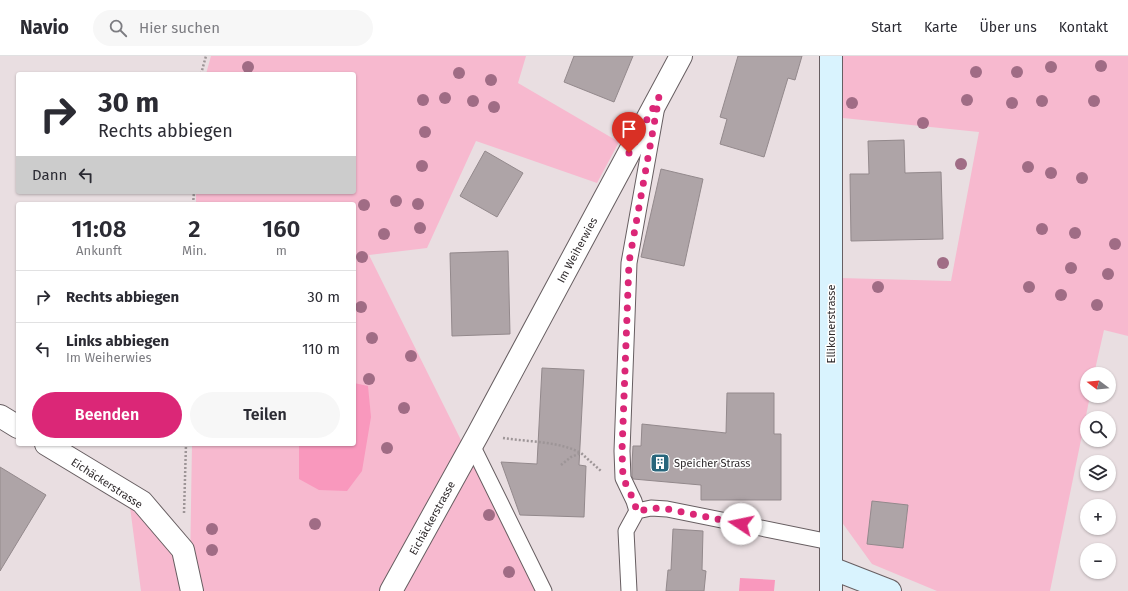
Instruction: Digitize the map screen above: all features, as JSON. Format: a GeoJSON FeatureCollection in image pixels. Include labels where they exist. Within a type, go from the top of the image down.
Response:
{"type":"FeatureCollection","features":[{"type":"Feature","properties":{"kind":"street","name":"Im Weiherwies"},"geometry":{"type":"LineString","coordinates":[[472,445],[681,56]]}},
{"type":"Feature","properties":{"kind":"street","name":"Ellikonerstrasse"},"geometry":{"type":"LineString","coordinates":[[831,56],[831,591]]}},
{"type":"Feature","properties":{"kind":"street"},"geometry":{"type":"LineString","coordinates":[[0,416],[16,426]]}},
{"type":"Feature","properties":{"kind":"street","name":"Eichäckerstrasse"},"geometry":{"type":"LineString","coordinates":[[391,591],[472,445]]}},
{"type":"Feature","properties":{"kind":"street","name":"Eichäckerstrasse"},"geometry":{"type":"LineString","coordinates":[[49,446],[142,502],[183,550],[192,591]]}},
{"type":"Feature","properties":{"kind":"street"},"geometry":{"type":"LineString","coordinates":[[831,568],[890,591]]}},
{"type":"Feature","properties":{"kind":"lane"},"geometry":{"type":"LineString","coordinates":[[637,512],[634,501],[623,478],[622,443],[629,262],[659,97]]}},
{"type":"Feature","properties":{"kind":"lane"},"geometry":{"type":"LineString","coordinates":[[472,445],[544,591]]}},
{"type":"Feature","properties":{"kind":"lane"},"geometry":{"type":"LineString","coordinates":[[629,591],[626,531],[637,512],[651,508],[667,509],[830,542]]}},
{"type":"Feature","properties":{"kind":"path"},"geometry":{"type":"LineString","coordinates":[[202,72],[206,56]]}},
{"type":"Feature","properties":{"kind":"path"},"geometry":{"type":"LineString","coordinates":[[510,439],[568,448],[581,453],[596,466]]}},
{"type":"Feature","properties":{"kind":"path"},"geometry":{"type":"LineString","coordinates":[[183,550],[186,446]]}},
{"type":"Feature","properties":{"kind":"path"},"geometry":{"type":"LineString","coordinates":[[561,465],[571,456],[581,453]]}},
{"type":"Feature","properties":{"kind":"shaded area"},"geometry":{"type":"Polygon","coordinates":[[[211,56],[526,56],[518,83],[619,142],[597,183],[476,141],[427,248],[369,255],[536,591],[141,591],[130,507],[190,568],[192,446],[356,446],[356,202],[196,202],[196,194],[356,194],[356,72],[207,72],[211,56]]]}},
{"type":"Feature","properties":{"kind":"shaded area"},"geometry":{"type":"Polygon","coordinates":[[[841,56],[1128,56],[1128,336],[1104,330],[1096,367],[1080,367],[1080,403],[1089,403],[1087,411],[1080,411],[1080,445],[1050,591],[937,591],[872,564],[841,521],[840,278],[951,281],[979,132],[843,118],[841,56]]]}},
{"type":"Feature","properties":{"kind":"shaded area"},"geometry":{"type":"Polygon","coordinates":[[[356,383],[368,386],[371,417],[362,471],[347,491],[319,490],[299,479],[299,446],[356,446],[356,383]]]}},
{"type":"Feature","properties":{"kind":"shaded area"},"geometry":{"type":"Polygon","coordinates":[[[740,578],[775,580],[774,591],[739,591],[740,578]]]}},
{"type":"Feature","properties":{"kind":"building"},"geometry":{"type":"Polygon","coordinates":[[[574,56],[633,56],[614,102],[564,82],[574,56]]]}},
{"type":"Feature","properties":{"kind":"building"},"geometry":{"type":"Polygon","coordinates":[[[738,56],[802,56],[795,80],[788,78],[764,157],[720,144],[727,119],[720,117],[738,56]]]}},
{"type":"Feature","properties":{"kind":"building"},"geometry":{"type":"Polygon","coordinates":[[[904,140],[905,173],[941,172],[943,239],[851,241],[850,174],[869,174],[868,141],[904,140]]]}},
{"type":"Feature","properties":{"kind":"building"},"geometry":{"type":"Polygon","coordinates":[[[485,151],[523,173],[497,217],[460,196],[485,151]]]}},
{"type":"Feature","properties":{"kind":"building"},"geometry":{"type":"Polygon","coordinates":[[[661,169],[703,179],[684,266],[641,257],[661,169]]]}},
{"type":"Feature","properties":{"kind":"building"},"geometry":{"type":"Polygon","coordinates":[[[508,251],[510,334],[452,336],[450,253],[508,251]]]}},
{"type":"Feature","properties":{"kind":"building"},"geometry":{"type":"Polygon","coordinates":[[[542,368],[584,370],[579,465],[586,466],[584,517],[520,515],[501,462],[537,464],[542,368]]]}},
{"type":"Feature","properties":{"kind":"building"},"geometry":{"type":"Polygon","coordinates":[[[727,393],[774,393],[774,434],[781,434],[781,500],[701,500],[701,485],[633,479],[633,446],[641,446],[642,424],[726,433],[727,393]]]}},
{"type":"Feature","properties":{"kind":"building"},"geometry":{"type":"Polygon","coordinates":[[[0,467],[46,495],[0,571],[0,467]]]}},
{"type":"Feature","properties":{"kind":"building"},"geometry":{"type":"Polygon","coordinates":[[[872,501],[908,505],[903,548],[867,544],[872,501]]]}},
{"type":"Feature","properties":{"kind":"building"},"geometry":{"type":"Polygon","coordinates":[[[673,529],[703,531],[702,570],[706,571],[704,591],[666,591],[668,570],[671,570],[673,529]]]}},
{"type":"Feature","properties":{"kind":"place","name":"Speicher Strass"},"geometry":{"type":"Point","coordinates":[660,463]}},
{"type":"Feature","properties":{"kind":"route"},"geometry":{"type":"LineString","coordinates":[[629,153],[659,97],[629,262],[622,451],[623,478],[634,501],[637,512],[651,508],[667,509],[741,524]]}}]}
